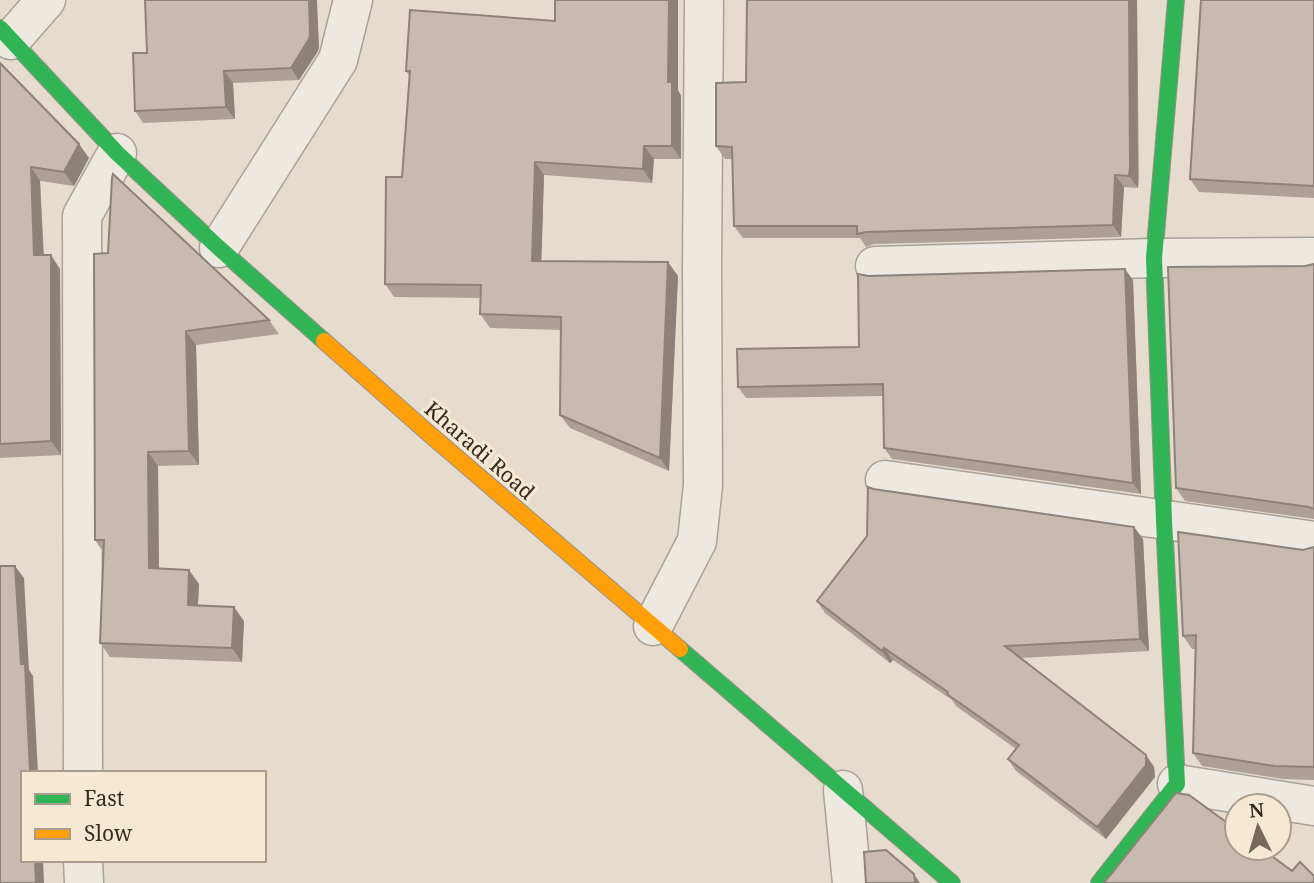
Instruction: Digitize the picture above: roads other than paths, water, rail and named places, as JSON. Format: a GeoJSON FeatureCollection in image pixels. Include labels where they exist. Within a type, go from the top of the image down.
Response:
{"type":"FeatureCollection","features":[{"type":"Feature","properties":{"kind":"street"},"geometry":{"type":"LineString","coordinates":[[5,34],[46,0]]}},
{"type":"Feature","properties":{"kind":"street"},"geometry":{"type":"LineString","coordinates":[[219,248],[338,60],[354,0]]}},
{"type":"Feature","properties":{"kind":"street"},"geometry":{"type":"LineString","coordinates":[[653,626],[697,541],[704,485],[704,0]]}},
{"type":"Feature","properties":{"kind":"street"},"geometry":{"type":"LineString","coordinates":[[1100,883],[1177,784],[1154,258],[1176,0]]}},
{"type":"Feature","properties":{"kind":"street","name":"Kharadi Road"},"geometry":{"type":"LineString","coordinates":[[5,34],[117,153],[219,248],[416,423],[952,883]]}},
{"type":"Feature","properties":{"kind":"street"},"geometry":{"type":"LineString","coordinates":[[83,771],[82,216],[117,153]]}},
{"type":"Feature","properties":{"kind":"street"},"geometry":{"type":"LineString","coordinates":[[875,266],[1154,258],[1314,257]]}},
{"type":"Feature","properties":{"kind":"street"},"geometry":{"type":"LineString","coordinates":[[885,480],[1314,541]]}},
{"type":"Feature","properties":{"kind":"street"},"geometry":{"type":"LineString","coordinates":[[1177,784],[1314,806]]}},
{"type":"Feature","properties":{"kind":"street"},"geometry":{"type":"LineString","coordinates":[[843,790],[852,883]]}},
{"type":"Feature","properties":{"kind":"street"},"geometry":{"type":"LineString","coordinates":[[83,862],[83,883]]}}]}
